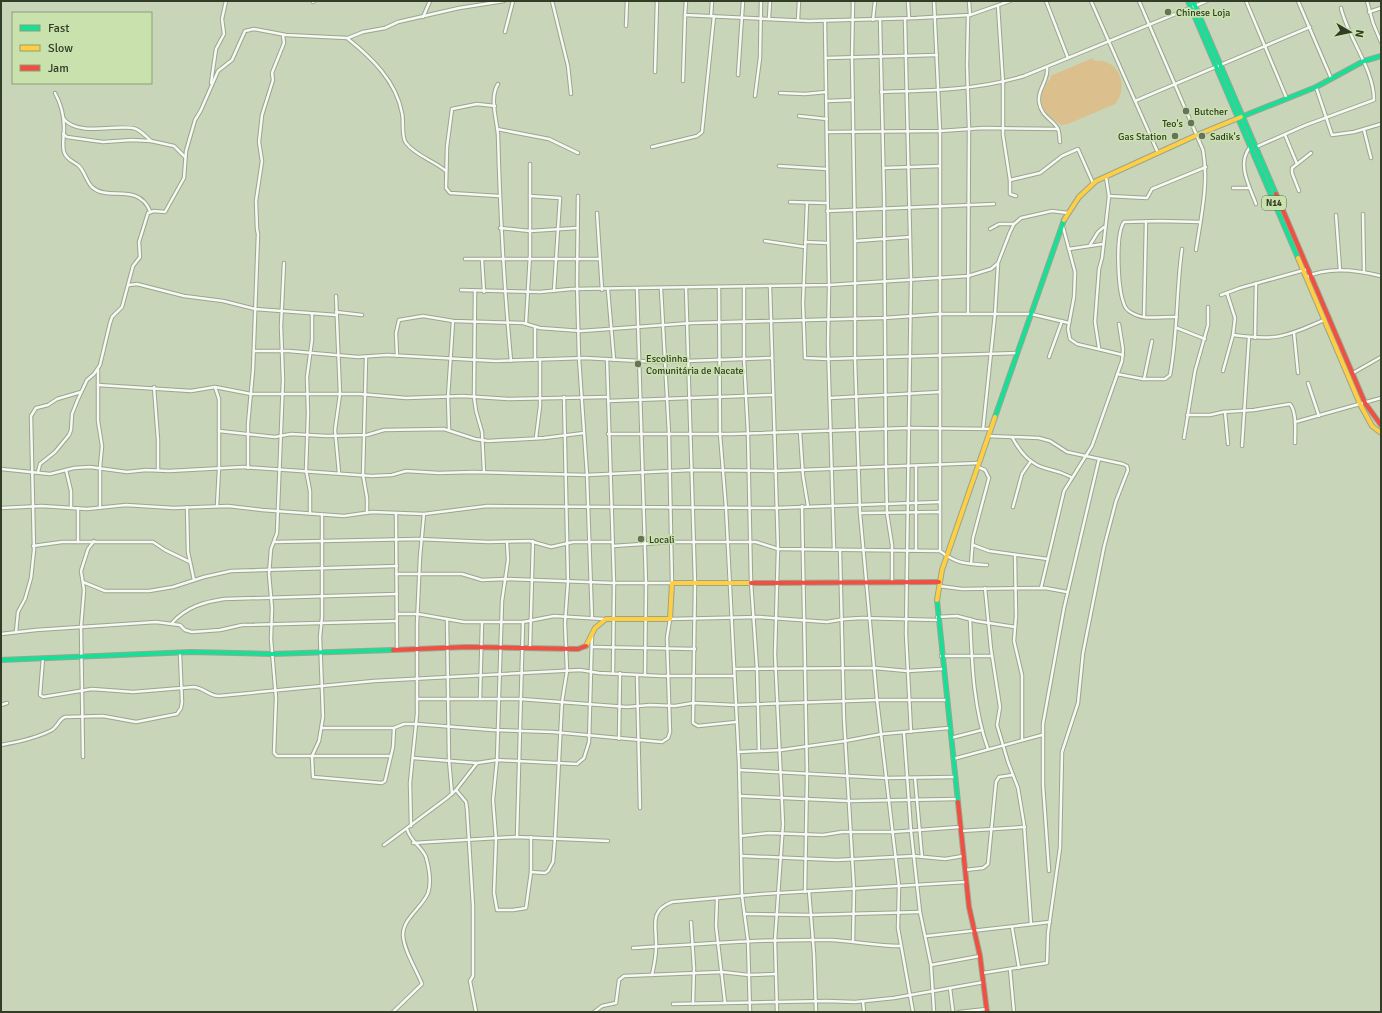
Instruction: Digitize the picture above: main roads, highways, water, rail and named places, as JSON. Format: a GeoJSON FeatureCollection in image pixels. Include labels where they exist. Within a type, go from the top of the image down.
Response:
{"type":"FeatureCollection","features":[{"type":"Feature","properties":{"kind":"place","name":"Chinese Loja"},"geometry":{"type":"Point","coordinates":[1168,12]}},
{"type":"Feature","properties":{"kind":"place","name":"Butcher"},"geometry":{"type":"Point","coordinates":[1186,111]}},
{"type":"Feature","properties":{"kind":"place","name":"Teo's"},"geometry":{"type":"Point","coordinates":[1191,123]}},
{"type":"Feature","properties":{"kind":"place","name":"Gas Station"},"geometry":{"type":"Point","coordinates":[1175,136]}},
{"type":"Feature","properties":{"kind":"place","name":"Sadik's"},"geometry":{"type":"Point","coordinates":[1202,136]}},
{"type":"Feature","properties":{"kind":"place","name":"Escolinha Comunitária de Nacate"},"geometry":{"type":"Point","coordinates":[638,364]}},
{"type":"Feature","properties":{"kind":"place","name":"Locali"},"geometry":{"type":"Point","coordinates":[641,539]}}]}
